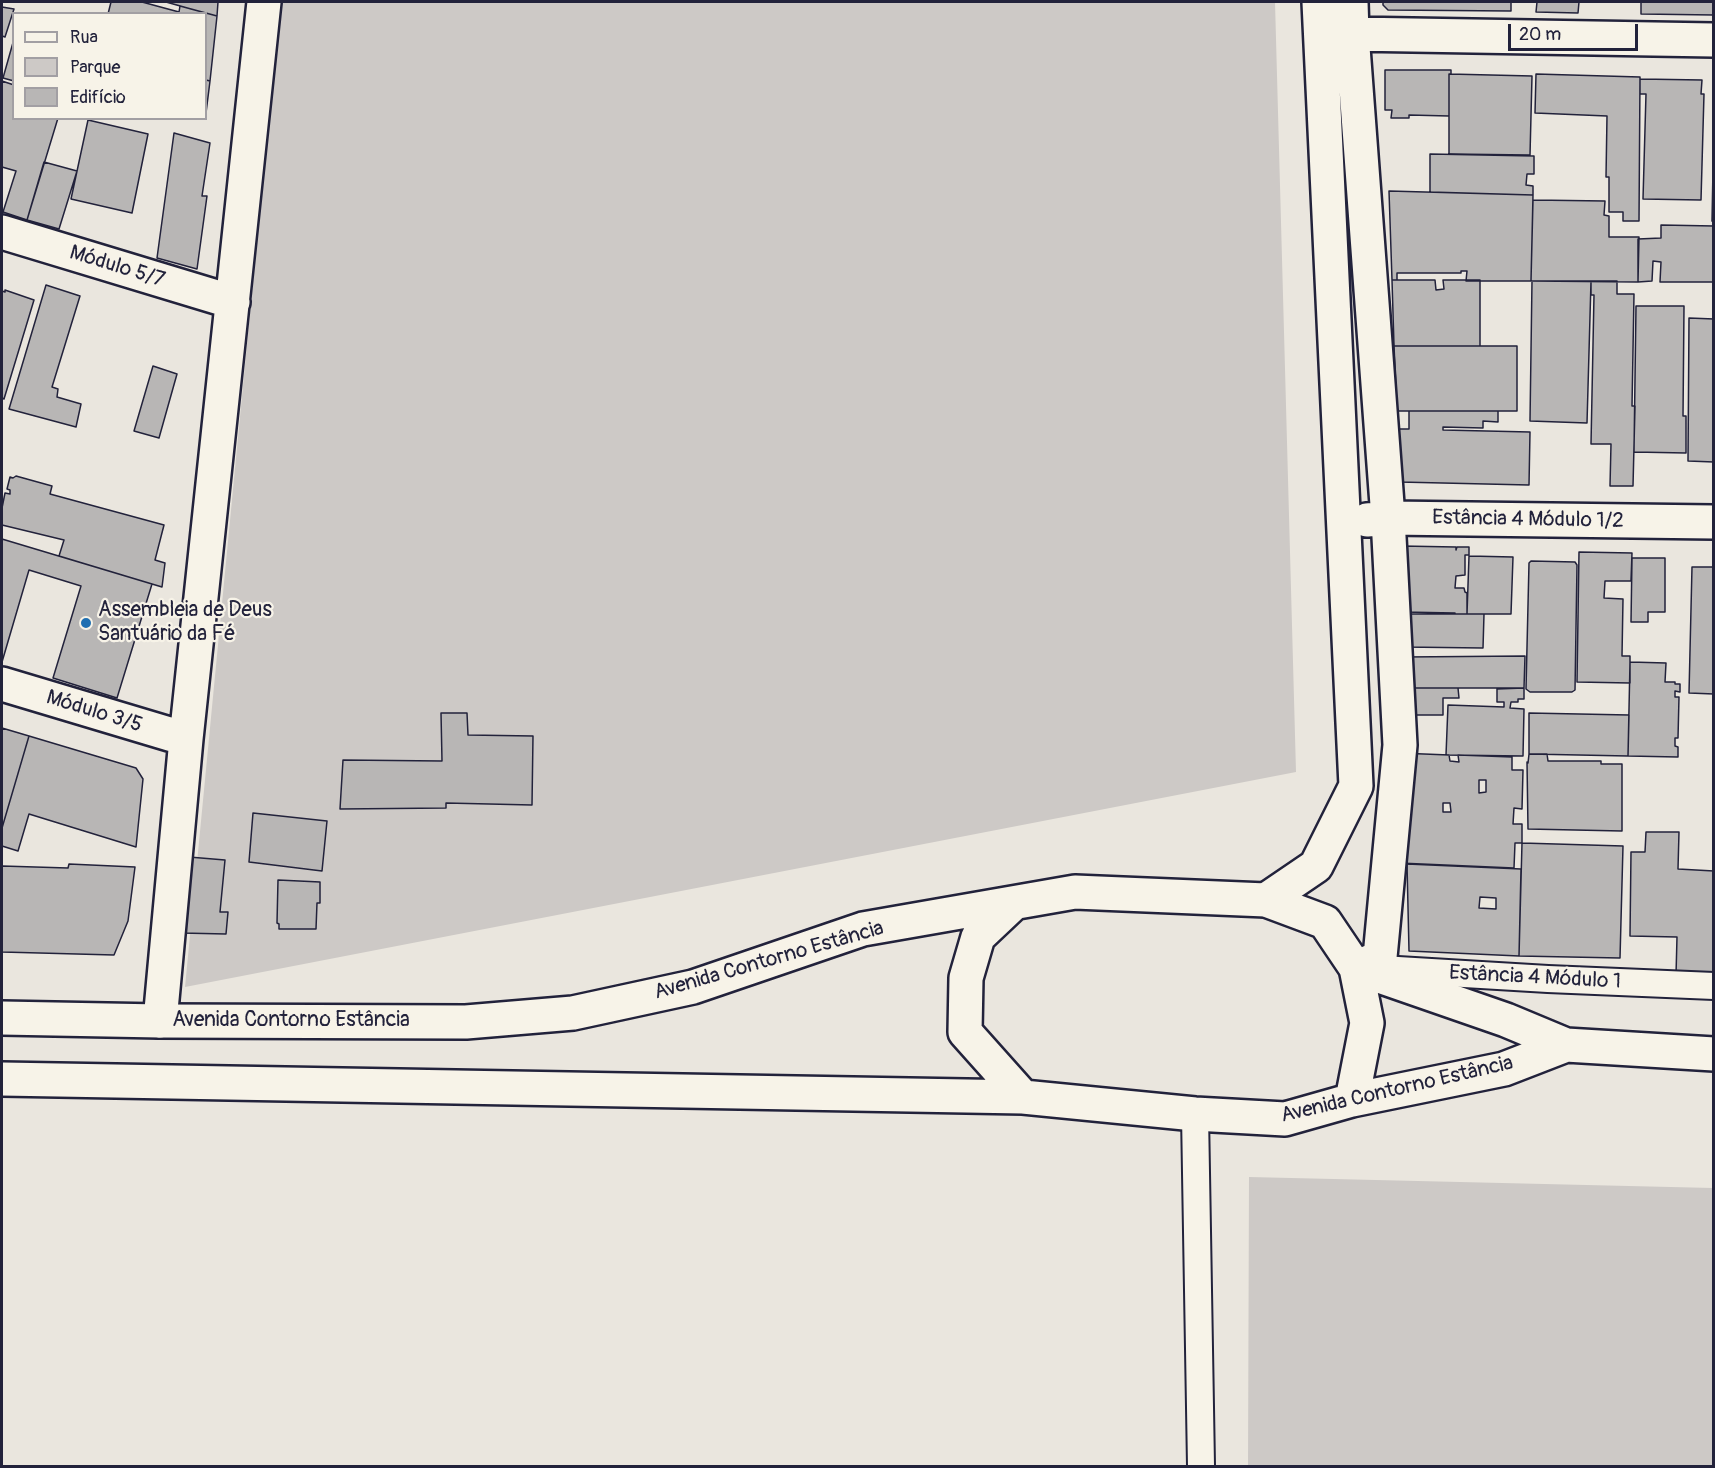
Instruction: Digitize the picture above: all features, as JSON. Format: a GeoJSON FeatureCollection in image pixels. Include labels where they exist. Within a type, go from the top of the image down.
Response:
{"type":"FeatureCollection","features":[{"type":"Feature","properties":{"kind":"street"},"geometry":{"type":"LineString","coordinates":[[160,1021],[186,739],[264,2]]}},
{"type":"Feature","properties":{"kind":"street"},"geometry":{"type":"LineString","coordinates":[[1266,900],[1316,866],[1356,786],[1319,2]]}},
{"type":"Feature","properties":{"kind":"street"},"geometry":{"type":"LineString","coordinates":[[1351,2],[1388,518],[1400,746],[1380,957],[1356,968],[1367,1023],[1352,1100]]}},
{"type":"Feature","properties":{"kind":"street"},"geometry":{"type":"LineString","coordinates":[[1352,34],[1713,40]]}},
{"type":"Feature","properties":{"kind":"street","name":"Módulo 5/7"},"geometry":{"type":"LineString","coordinates":[[2,232],[233,302]]}},
{"type":"Feature","properties":{"kind":"street","name":"Estância 4 Módulo 1/2"},"geometry":{"type":"LineString","coordinates":[[1344,523],[1388,518],[1713,522]]}},
{"type":"Feature","properties":{"kind":"street","name":"Módulo 3/5"},"geometry":{"type":"LineString","coordinates":[[2,684],[186,739]]}},
{"type":"Feature","properties":{"kind":"street","name":"Avenida Contorno Estância"},"geometry":{"type":"LineString","coordinates":[[2,1018],[466,1022],[573,1013],[693,987],[863,929],[1075,892],[1266,900],[1325,922],[1356,968],[1506,1020],[1566,1045],[1713,1054]]}},
{"type":"Feature","properties":{"kind":"street"},"geometry":{"type":"LineString","coordinates":[[1013,904],[978,938],[966,978],[964,1032],[1023,1097]]}},
{"type":"Feature","properties":{"kind":"street","name":"Avenida Contorno Estância"},"geometry":{"type":"LineString","coordinates":[[2,1079],[1023,1097],[1195,1114],[1285,1119],[1352,1100],[1504,1069],[1566,1045]]}},
{"type":"Feature","properties":{"kind":"lane","name":"Estância 4 Módulo 1"},"geometry":{"type":"LineString","coordinates":[[1356,968],[1713,986]]}},
{"type":"Feature","properties":{"kind":"lane"},"geometry":{"type":"LineString","coordinates":[[1195,1114],[1201,1467]]}},
{"type":"Feature","properties":{"kind":"green space"},"geometry":{"type":"Polygon","coordinates":[[[280,2],[1275,2],[1296,772],[185,987],[280,2]]]}},
{"type":"Feature","properties":{"kind":"green space"},"geometry":{"type":"Polygon","coordinates":[[[1249,1177],[1713,1188],[1713,1466],[1248,1466],[1249,1177]]]}},
{"type":"Feature","properties":{"kind":"building"},"geometry":{"type":"Polygon","coordinates":[[[111,2],[142,2],[179,12],[108,12],[111,2]]]}},
{"type":"Feature","properties":{"kind":"building"},"geometry":{"type":"Polygon","coordinates":[[[166,2],[218,2],[217,16],[166,2]]]}},
{"type":"Feature","properties":{"kind":"building"},"geometry":{"type":"Polygon","coordinates":[[[1383,2],[1511,2],[1511,11],[1388,10],[1383,2]]]}},
{"type":"Feature","properties":{"kind":"building"},"geometry":{"type":"Polygon","coordinates":[[[1537,2],[1579,2],[1578,13],[1536,12],[1537,2]]]}},
{"type":"Feature","properties":{"kind":"building"},"geometry":{"type":"Polygon","coordinates":[[[1641,2],[1714,2],[1714,15],[1641,14],[1641,2]]]}},
{"type":"Feature","properties":{"kind":"building"},"geometry":{"type":"Polygon","coordinates":[[[180,6],[202,12],[179,12],[180,6]]]}},
{"type":"Feature","properties":{"kind":"building"},"geometry":{"type":"Polygon","coordinates":[[[2,7],[14,9],[5,37],[2,36],[2,7]]]}},
{"type":"Feature","properties":{"kind":"building"},"geometry":{"type":"Polygon","coordinates":[[[207,13],[217,16],[210,81],[207,80],[207,13]]]}},
{"type":"Feature","properties":{"kind":"building"},"geometry":{"type":"Polygon","coordinates":[[[12,46],[12,80],[3,78],[12,46]]]}},
{"type":"Feature","properties":{"kind":"building"},"geometry":{"type":"Polygon","coordinates":[[[1385,70],[1451,70],[1449,74],[1449,116],[1409,115],[1409,118],[1391,118],[1392,110],[1385,110],[1385,70]]]}},
{"type":"Feature","properties":{"kind":"building"},"geometry":{"type":"Polygon","coordinates":[[[1449,74],[1532,76],[1530,155],[1449,154],[1449,74]]]}},
{"type":"Feature","properties":{"kind":"building"},"geometry":{"type":"Polygon","coordinates":[[[1536,74],[1640,77],[1639,221],[1623,221],[1623,212],[1609,212],[1609,177],[1606,177],[1607,116],[1535,113],[1536,74]]]}},
{"type":"Feature","properties":{"kind":"building"},"geometry":{"type":"Polygon","coordinates":[[[1640,79],[1702,80],[1701,94],[1704,94],[1701,200],[1643,199],[1646,94],[1640,94],[1640,79]]]}},
{"type":"Feature","properties":{"kind":"building"},"geometry":{"type":"Polygon","coordinates":[[[207,80],[210,81],[207,105],[207,80]]]}},
{"type":"Feature","properties":{"kind":"building"},"geometry":{"type":"Polygon","coordinates":[[[2,81],[12,84],[12,120],[57,120],[27,220],[3,212],[16,171],[2,167],[2,81]]]}},
{"type":"Feature","properties":{"kind":"building"},"geometry":{"type":"Polygon","coordinates":[[[88,120],[148,134],[132,213],[71,199],[88,120]]]}},
{"type":"Feature","properties":{"kind":"building"},"geometry":{"type":"Polygon","coordinates":[[[174,133],[210,143],[202,196],[207,196],[197,269],[157,258],[174,133]]]}},
{"type":"Feature","properties":{"kind":"building"},"geometry":{"type":"Polygon","coordinates":[[[1430,154],[1534,156],[1534,174],[1527,174],[1526,185],[1533,186],[1533,195],[1430,192],[1430,154]]]}},
{"type":"Feature","properties":{"kind":"building"},"geometry":{"type":"Polygon","coordinates":[[[44,162],[77,171],[59,229],[27,220],[44,162]]]}},
{"type":"Feature","properties":{"kind":"building"},"geometry":{"type":"Polygon","coordinates":[[[1714,169],[1714,222],[1712,221],[1714,169]]]}},
{"type":"Feature","properties":{"kind":"building"},"geometry":{"type":"Polygon","coordinates":[[[1389,191],[1533,195],[1531,281],[1466,281],[1467,271],[1461,271],[1461,273],[1397,273],[1397,280],[1392,280],[1389,191]]]}},
{"type":"Feature","properties":{"kind":"building"},"geometry":{"type":"Polygon","coordinates":[[[1533,200],[1605,201],[1604,215],[1609,216],[1609,237],[1639,237],[1638,282],[1531,281],[1533,200]]]}},
{"type":"Feature","properties":{"kind":"building"},"geometry":{"type":"Polygon","coordinates":[[[1661,225],[1714,226],[1714,282],[1660,282],[1661,262],[1653,261],[1652,281],[1638,282],[1638,239],[1661,238],[1661,225]]]}},
{"type":"Feature","properties":{"kind":"building"},"geometry":{"type":"Polygon","coordinates":[[[1392,280],[1435,280],[1436,290],[1444,289],[1443,280],[1480,280],[1480,346],[1394,346],[1392,280]]]}},
{"type":"Feature","properties":{"kind":"building"},"geometry":{"type":"Polygon","coordinates":[[[1532,281],[1591,281],[1587,423],[1530,421],[1532,281]]]}},
{"type":"Feature","properties":{"kind":"building"},"geometry":{"type":"Polygon","coordinates":[[[1591,281],[1617,281],[1617,294],[1634,294],[1633,486],[1610,486],[1611,444],[1591,444],[1594,295],[1591,295],[1591,281]]]}},
{"type":"Feature","properties":{"kind":"building"},"geometry":{"type":"Polygon","coordinates":[[[46,285],[80,296],[52,387],[58,389],[57,397],[81,404],[76,427],[9,409],[46,285]]]}},
{"type":"Feature","properties":{"kind":"building"},"geometry":{"type":"Polygon","coordinates":[[[5,290],[34,300],[4,399],[2,398],[2,291],[5,292],[5,290]]]}},
{"type":"Feature","properties":{"kind":"building"},"geometry":{"type":"Polygon","coordinates":[[[1636,306],[1684,306],[1683,416],[1686,416],[1686,453],[1634,452],[1636,306]]]}},
{"type":"Feature","properties":{"kind":"building"},"geometry":{"type":"Polygon","coordinates":[[[1689,318],[1714,319],[1714,462],[1688,461],[1689,318]]]}},
{"type":"Feature","properties":{"kind":"building"},"geometry":{"type":"Polygon","coordinates":[[[1394,346],[1517,346],[1517,411],[1397,411],[1394,346]]]}},
{"type":"Feature","properties":{"kind":"building"},"geometry":{"type":"Polygon","coordinates":[[[153,366],[177,374],[159,438],[134,431],[153,366]]]}},
{"type":"Feature","properties":{"kind":"building"},"geometry":{"type":"Polygon","coordinates":[[[1409,411],[1498,411],[1498,422],[1483,421],[1483,428],[1443,427],[1443,430],[1530,432],[1529,485],[1399,482],[1397,429],[1409,429],[1409,411]]]}},
{"type":"Feature","properties":{"kind":"building"},"geometry":{"type":"Polygon","coordinates":[[[16,476],[52,486],[50,494],[164,525],[155,560],[165,563],[162,587],[59,556],[64,540],[2,525],[5,493],[10,494],[10,490],[7,489],[10,477],[16,476]]]}},
{"type":"Feature","properties":{"kind":"building"},"geometry":{"type":"Polygon","coordinates":[[[2,539],[152,584],[117,698],[53,678],[81,586],[29,570],[2,662],[2,539]]]}},
{"type":"Feature","properties":{"kind":"building"},"geometry":{"type":"Polygon","coordinates":[[[1401,546],[1456,547],[1456,550],[1457,547],[1469,547],[1469,555],[1465,555],[1465,575],[1456,576],[1455,588],[1464,588],[1467,593],[1467,614],[1402,612],[1401,546]]]}},
{"type":"Feature","properties":{"kind":"building"},"geometry":{"type":"Polygon","coordinates":[[[1579,552],[1632,553],[1631,581],[1605,581],[1604,598],[1623,599],[1622,656],[1630,656],[1630,683],[1577,682],[1579,552]]]}},
{"type":"Feature","properties":{"kind":"building"},"geometry":{"type":"Polygon","coordinates":[[[1469,556],[1513,557],[1511,614],[1467,614],[1469,556]]]}},
{"type":"Feature","properties":{"kind":"building"},"geometry":{"type":"Polygon","coordinates":[[[1632,558],[1665,558],[1665,612],[1648,612],[1648,622],[1631,622],[1632,558]]]}},
{"type":"Feature","properties":{"kind":"building"},"geometry":{"type":"Polygon","coordinates":[[[1531,561],[1575,562],[1577,565],[1575,690],[1572,692],[1530,692],[1526,689],[1529,563],[1531,561]]]}},
{"type":"Feature","properties":{"kind":"building"},"geometry":{"type":"Polygon","coordinates":[[[1692,567],[1714,567],[1714,694],[1689,693],[1692,567]]]}},
{"type":"Feature","properties":{"kind":"building"},"geometry":{"type":"Polygon","coordinates":[[[1402,614],[1484,614],[1483,648],[1403,647],[1402,614]]]}},
{"type":"Feature","properties":{"kind":"building"},"geometry":{"type":"Polygon","coordinates":[[[1525,656],[1524,688],[1404,688],[1403,657],[1525,656]]]}},
{"type":"Feature","properties":{"kind":"building"},"geometry":{"type":"Polygon","coordinates":[[[1630,662],[1666,663],[1665,682],[1680,684],[1680,692],[1675,691],[1675,697],[1679,697],[1678,738],[1675,738],[1678,757],[1628,756],[1630,662]]]}},
{"type":"Feature","properties":{"kind":"building"},"geometry":{"type":"Polygon","coordinates":[[[1404,688],[1458,688],[1459,698],[1443,698],[1443,715],[1404,715],[1404,688]]]}},
{"type":"Feature","properties":{"kind":"building"},"geometry":{"type":"Polygon","coordinates":[[[1524,688],[1524,699],[1511,702],[1510,708],[1524,709],[1523,756],[1446,755],[1448,705],[1504,707],[1504,702],[1497,702],[1497,689],[1524,688]]]}},
{"type":"Feature","properties":{"kind":"building"},"geometry":{"type":"Polygon","coordinates":[[[441,713],[467,713],[468,735],[533,736],[532,805],[446,803],[446,808],[340,809],[343,760],[442,761],[441,713]]]}},
{"type":"Feature","properties":{"kind":"building"},"geometry":{"type":"Polygon","coordinates":[[[1529,713],[1629,715],[1628,756],[1529,754],[1529,713]]]}},
{"type":"Feature","properties":{"kind":"building"},"geometry":{"type":"Polygon","coordinates":[[[2,728],[29,736],[2,828],[2,728]]]}},
{"type":"Feature","properties":{"kind":"building"},"geometry":{"type":"Polygon","coordinates":[[[29,736],[136,768],[143,779],[136,847],[29,814],[18,851],[2,846],[2,828],[29,736]]]}},
{"type":"Feature","properties":{"kind":"building"},"geometry":{"type":"Polygon","coordinates":[[[1399,753],[1449,755],[1450,761],[1459,762],[1458,755],[1512,757],[1512,770],[1523,770],[1522,809],[1514,808],[1513,824],[1522,824],[1522,843],[1515,843],[1514,868],[1399,863],[1399,753]],[[1479,780],[1479,793],[1486,792],[1486,780],[1479,780]],[[1443,803],[1443,812],[1451,812],[1450,803],[1443,803]]]}},
{"type":"Feature","properties":{"kind":"building"},"geometry":{"type":"Polygon","coordinates":[[[1529,754],[1547,754],[1548,761],[1601,761],[1601,764],[1622,764],[1622,831],[1528,829],[1527,762],[1529,754]]]}},
{"type":"Feature","properties":{"kind":"building"},"geometry":{"type":"Polygon","coordinates":[[[253,813],[327,821],[322,871],[249,862],[253,813]]]}},
{"type":"Feature","properties":{"kind":"building"},"geometry":{"type":"Polygon","coordinates":[[[1646,832],[1679,832],[1678,869],[1714,871],[1714,975],[1676,975],[1677,937],[1630,936],[1631,852],[1645,852],[1646,832]]]}},
{"type":"Feature","properties":{"kind":"building"},"geometry":{"type":"Polygon","coordinates":[[[1522,843],[1623,846],[1620,958],[1519,956],[1522,843]]]}},
{"type":"Feature","properties":{"kind":"building"},"geometry":{"type":"Polygon","coordinates":[[[189,857],[225,860],[220,912],[228,912],[226,934],[181,933],[189,857]]]}},
{"type":"Feature","properties":{"kind":"building"},"geometry":{"type":"Polygon","coordinates":[[[69,864],[135,867],[128,921],[114,955],[2,952],[2,866],[68,868],[69,864]]]}},
{"type":"Feature","properties":{"kind":"building"},"geometry":{"type":"Polygon","coordinates":[[[1407,864],[1521,869],[1519,956],[1409,951],[1407,864]],[[1480,897],[1479,908],[1496,909],[1496,898],[1480,897]]]}},
{"type":"Feature","properties":{"kind":"building"},"geometry":{"type":"Polygon","coordinates":[[[278,880],[320,882],[316,929],[279,929],[277,923],[278,880]]]}},
{"type":"Feature","properties":{"kind":"place","name":"Assembleia de Deus Santuário da Fé"},"geometry":{"type":"Point","coordinates":[86,623]}}]}
